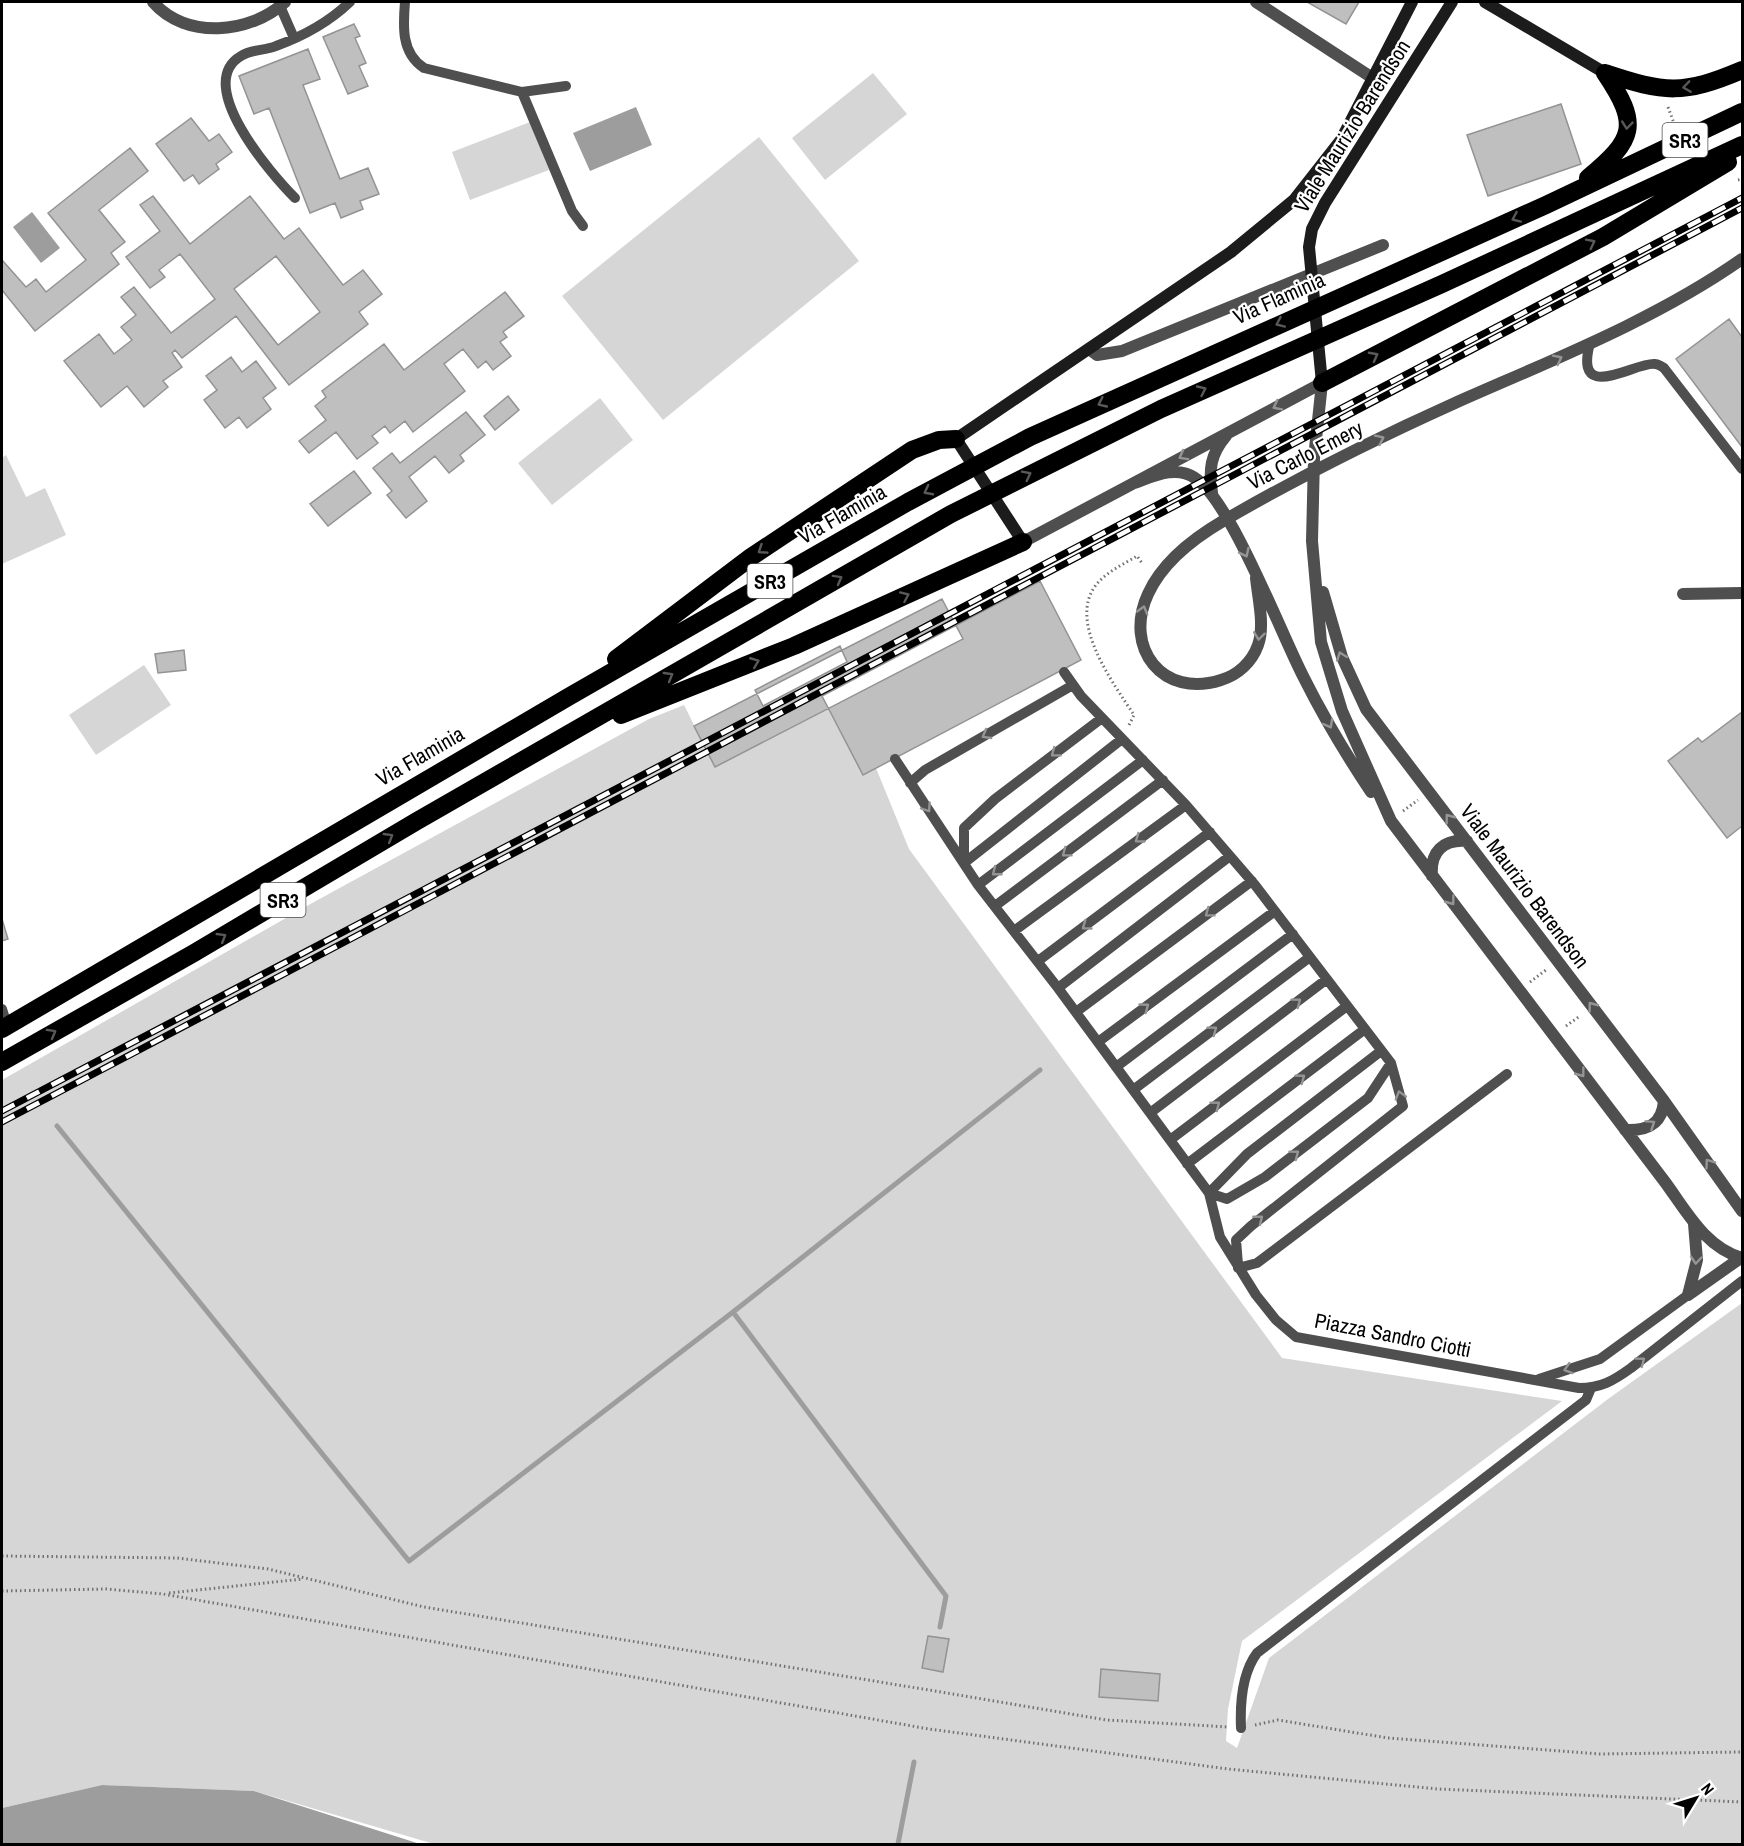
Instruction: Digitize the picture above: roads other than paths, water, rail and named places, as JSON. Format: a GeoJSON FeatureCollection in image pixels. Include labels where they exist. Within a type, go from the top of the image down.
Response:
{"type":"FeatureCollection","features":[{"type":"Feature","properties":{"kind":"highway"},"geometry":{"type":"LineString","coordinates":[[1605,73],[1661,89],[1702,85],[1743,70]]}},
{"type":"Feature","properties":{"kind":"highway"},"geometry":{"type":"LineString","coordinates":[[1569,194],[1619,150],[1628,130],[1625,105],[1605,73]]}},
{"type":"Feature","properties":{"kind":"highway","name":"Via Flaminia"},"geometry":{"type":"LineString","coordinates":[[4,1021],[908,502],[1030,437],[1569,194],[1743,112]]}},
{"type":"Feature","properties":{"kind":"highway","name":"SR3"},"geometry":{"type":"LineString","coordinates":[[2,1062],[194,953],[417,820],[951,514],[1083,447],[1743,145]]}},
{"type":"Feature","properties":{"kind":"highway"},"geometry":{"type":"LineString","coordinates":[[1322,383],[1661,204],[1743,153]]}},
{"type":"Feature","properties":{"kind":"highway"},"geometry":{"type":"LineString","coordinates":[[570,696],[742,564],[892,463],[924,444],[956,439]]}},
{"type":"Feature","properties":{"kind":"highway"},"geometry":{"type":"LineString","coordinates":[[564,737],[794,646],[1023,542]]}},
{"type":"Feature","properties":{"kind":"street"},"geometry":{"type":"LineString","coordinates":[[153,2],[168,16],[204,28],[244,24],[282,4]]}},
{"type":"Feature","properties":{"kind":"street"},"geometry":{"type":"LineString","coordinates":[[1256,2],[1371,77]]}},
{"type":"Feature","properties":{"kind":"street"},"geometry":{"type":"LineString","coordinates":[[1322,383],[1023,542],[956,439],[1231,252],[1294,200],[1341,140],[1371,77],[1412,2]]}},
{"type":"Feature","properties":{"kind":"street","name":"Viale Maurizio Barendson"},"geometry":{"type":"LineString","coordinates":[[1452,2],[1325,203],[1312,229],[1310,247],[1322,383],[1314,458],[1312,541],[1316,565],[1337,644],[1366,709],[1664,1101],[1743,1210]]}},
{"type":"Feature","properties":{"kind":"street"},"geometry":{"type":"LineString","coordinates":[[1485,2],[1605,73]]}},
{"type":"Feature","properties":{"kind":"street"},"geometry":{"type":"LineString","coordinates":[[1089,349],[1097,355],[1122,351],[1383,245]]}},
{"type":"Feature","properties":{"kind":"street","name":"Via Carlo Emery"},"geometry":{"type":"LineString","coordinates":[[1256,578],[1259,640],[1252,657],[1238,672],[1210,683],[1179,682],[1163,673],[1146,656],[1140,641],[1139,624],[1148,594],[1170,563],[1203,533],[1287,484],[1454,404],[1590,343],[1680,297],[1743,259]]}},
{"type":"Feature","properties":{"kind":"street"},"geometry":{"type":"LineString","coordinates":[[1232,429],[1212,455],[1209,475],[1212,493],[1256,578],[1303,678],[1340,745],[1390,821]]}},
{"type":"Feature","properties":{"kind":"street"},"geometry":{"type":"LineString","coordinates":[[1134,483],[1178,471],[1195,478],[1212,493]]}},
{"type":"Feature","properties":{"kind":"street","name":"Viale Maurizio Barendson"},"geometry":{"type":"LineString","coordinates":[[1316,565],[1319,628],[1329,674],[1342,711],[1390,821],[1694,1224],[1720,1249],[1740,1259]]}},
{"type":"Feature","properties":{"kind":"street"},"geometry":{"type":"LineString","coordinates":[[1683,594],[1743,593]]}},
{"type":"Feature","properties":{"kind":"street"},"geometry":{"type":"LineString","coordinates":[[1432,876],[1431,862],[1438,849],[1448,843],[1467,842]]}},
{"type":"Feature","properties":{"kind":"street"},"geometry":{"type":"LineString","coordinates":[[1624,1130],[1641,1130],[1654,1124],[1661,1117],[1664,1101]]}},
{"type":"Feature","properties":{"kind":"street"},"geometry":{"type":"LineString","coordinates":[[1688,1295],[1697,1260],[1694,1224]]}},
{"type":"Feature","properties":{"kind":"street","name":"Piazza Sandro Ciotti"},"geometry":{"type":"LineString","coordinates":[[1688,1295],[1740,1259]]}},
{"type":"Feature","properties":{"kind":"lane"},"geometry":{"type":"LineString","coordinates":[[295,198],[259,158],[231,105],[224,80],[228,67],[242,55],[274,47],[318,27],[350,2]]}},
{"type":"Feature","properties":{"kind":"lane"},"geometry":{"type":"LineString","coordinates":[[405,2],[405,39],[410,54],[416,63],[429,70],[522,92],[566,86]]}},
{"type":"Feature","properties":{"kind":"lane"},"geometry":{"type":"LineString","coordinates":[[282,4],[294,38]]}},
{"type":"Feature","properties":{"kind":"lane"},"geometry":{"type":"LineString","coordinates":[[522,92],[573,211],[583,226]]}},
{"type":"Feature","properties":{"kind":"lane"},"geometry":{"type":"LineString","coordinates":[[1590,343],[1587,360],[1589,367],[1594,374],[1602,377],[1647,365],[1655,364],[1664,368],[1743,469]]}},
{"type":"Feature","properties":{"kind":"lane"},"geometry":{"type":"LineString","coordinates":[[1064,672],[1102,718],[1163,780],[1252,881],[1391,1063],[1403,1106],[1236,1240],[1239,1268],[1257,1263],[1507,1074]]}},
{"type":"Feature","properties":{"kind":"lane"},"geometry":{"type":"LineString","coordinates":[[910,783],[926,770],[1073,685]]}},
{"type":"Feature","properties":{"kind":"lane"},"geometry":{"type":"LineString","coordinates":[[964,863],[964,828],[995,799],[1102,718]]}},
{"type":"Feature","properties":{"kind":"lane"},"geometry":{"type":"LineString","coordinates":[[964,863],[1122,739]]}},
{"type":"Feature","properties":{"kind":"lane"},"geometry":{"type":"LineString","coordinates":[[895,759],[978,885],[1058,987],[1209,1193],[1227,1198],[1265,1177],[1368,1098],[1391,1063]]}},
{"type":"Feature","properties":{"kind":"lane"},"geometry":{"type":"LineString","coordinates":[[978,885],[1143,760]]}},
{"type":"Feature","properties":{"kind":"lane"},"geometry":{"type":"LineString","coordinates":[[995,906],[1163,780]]}},
{"type":"Feature","properties":{"kind":"lane"},"geometry":{"type":"LineString","coordinates":[[1014,931],[1186,805]]}},
{"type":"Feature","properties":{"kind":"lane"},"geometry":{"type":"LineString","coordinates":[[1038,961],[1210,832]]}},
{"type":"Feature","properties":{"kind":"lane"},"geometry":{"type":"LineString","coordinates":[[1058,987],[1230,856]]}},
{"type":"Feature","properties":{"kind":"lane"},"geometry":{"type":"LineString","coordinates":[[1076,1012],[1252,881]]}},
{"type":"Feature","properties":{"kind":"lane"},"geometry":{"type":"LineString","coordinates":[[1098,1042],[1275,911]]}},
{"type":"Feature","properties":{"kind":"lane"},"geometry":{"type":"LineString","coordinates":[[1116,1067],[1293,934]]}},
{"type":"Feature","properties":{"kind":"lane"},"geometry":{"type":"LineString","coordinates":[[1133,1090],[1310,957]]}},
{"type":"Feature","properties":{"kind":"lane"},"geometry":{"type":"LineString","coordinates":[[1150,1113],[1327,979]]}},
{"type":"Feature","properties":{"kind":"lane"},"geometry":{"type":"LineString","coordinates":[[1170,1140],[1347,1006]]}},
{"type":"Feature","properties":{"kind":"lane"},"geometry":{"type":"LineString","coordinates":[[1187,1164],[1365,1029]]}},
{"type":"Feature","properties":{"kind":"lane"},"geometry":{"type":"LineString","coordinates":[[1209,1193],[1247,1154],[1382,1051]]}},
{"type":"Feature","properties":{"kind":"lane","name":"Piazza Sandro Ciotti"},"geometry":{"type":"LineString","coordinates":[[1209,1193],[1220,1237],[1276,1320],[1296,1337],[1536,1380],[1590,1388],[1602,1387],[1620,1376],[1743,1281]]}},
{"type":"Feature","properties":{"kind":"lane","name":"Piazza Sandro Ciotti"},"geometry":{"type":"LineString","coordinates":[[1536,1380],[1600,1359],[1688,1295]]}},
{"type":"Feature","properties":{"kind":"lane"},"geometry":{"type":"LineString","coordinates":[[1241,1728],[1245,1679],[1257,1653],[1586,1400],[1590,1388]]}},
{"type":"Feature","properties":{"kind":"waterway"},"geometry":{"type":"LineString","coordinates":[[940,1627],[946,1596],[733,1312],[1040,1070]]}},
{"type":"Feature","properties":{"kind":"waterway"},"geometry":{"type":"LineString","coordinates":[[57,1126],[409,1561],[733,1312]]}},
{"type":"Feature","properties":{"kind":"waterway"},"geometry":{"type":"LineString","coordinates":[[898,1844],[914,1762]]}},
{"type":"Feature","properties":{"kind":"railway"},"geometry":{"type":"LineString","coordinates":[[2,1111],[1742,198]]}},
{"type":"Feature","properties":{"kind":"railway"},"geometry":{"type":"LineString","coordinates":[[2,1122],[1742,208]]}}]}
